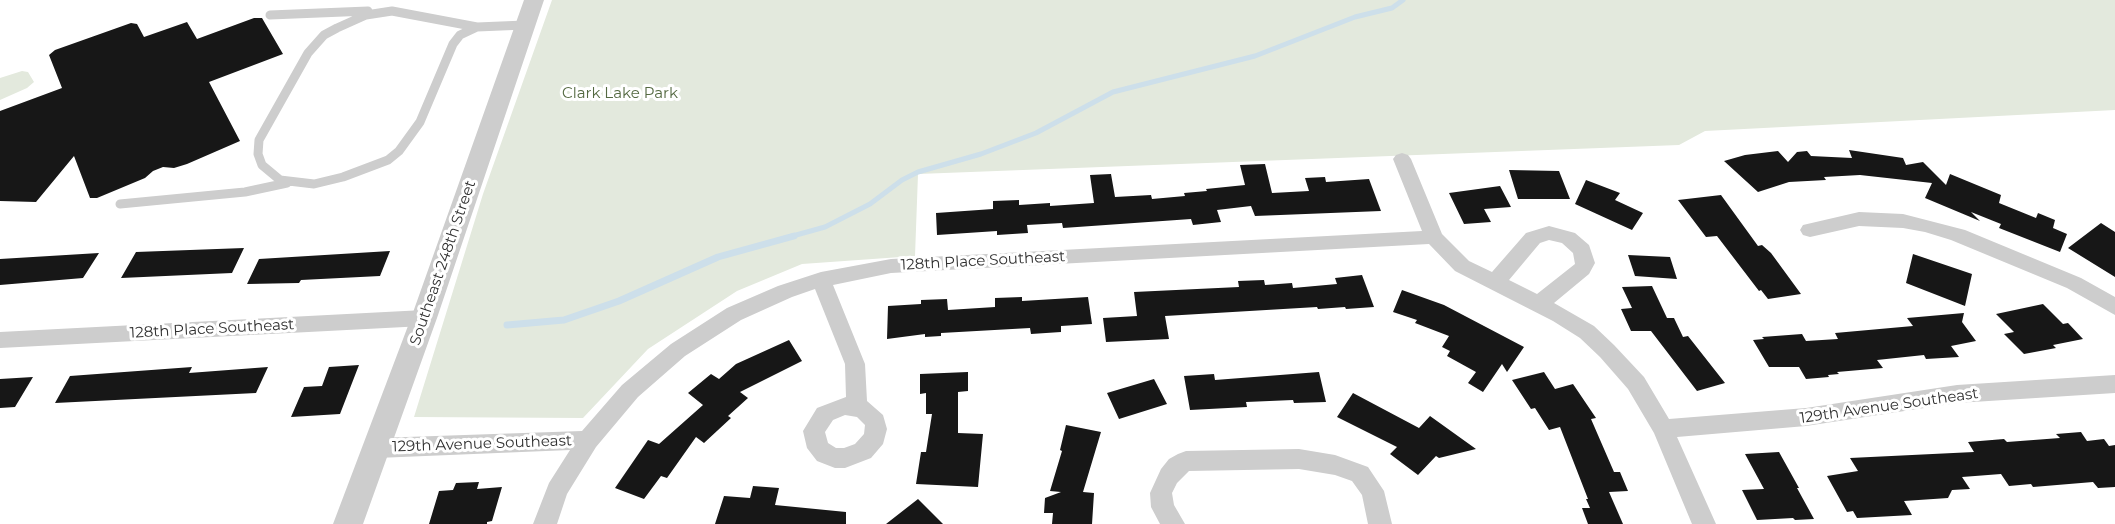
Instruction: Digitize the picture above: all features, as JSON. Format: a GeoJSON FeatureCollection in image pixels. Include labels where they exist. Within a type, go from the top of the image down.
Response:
{"type":"FeatureCollection","features":[{"type":"Feature","properties":{"kind":"street","name":"Southeast 248th Street"},"geometry":{"type":"LineString","coordinates":[[348,524],[424,318],[534,0]]}},
{"type":"Feature","properties":{"kind":"street"},"geometry":{"type":"LineString","coordinates":[[1402,159],[1434,237],[1446,252],[1462,266],[1539,304],[1587,332],[1636,383],[1663,429],[1704,524]]}},
{"type":"Feature","properties":{"kind":"street"},"geometry":{"type":"LineString","coordinates":[[1810,230],[1859,219],[1903,221],[1925,225],[1958,235],[2074,283],[2115,307]]}},
{"type":"Feature","properties":{"kind":"street"},"geometry":{"type":"LineString","coordinates":[[1495,283],[1533,238],[1549,233],[1568,238],[1582,250],[1585,263],[1582,269],[1539,304]]}},
{"type":"Feature","properties":{"kind":"street","name":"128th Place Southeast"},"geometry":{"type":"LineString","coordinates":[[545,524],[557,490],[588,440],[630,391],[678,350],[734,314],[785,291],[820,280],[891,266],[1434,237]]}},
{"type":"Feature","properties":{"kind":"street"},"geometry":{"type":"LineString","coordinates":[[820,280],[855,364],[857,394],[855,406]]}},
{"type":"Feature","properties":{"kind":"street","name":"128th Place Southeast"},"geometry":{"type":"LineString","coordinates":[[0,340],[424,318]]}},
{"type":"Feature","properties":{"kind":"street","name":"129th Avenue Southeast"},"geometry":{"type":"LineString","coordinates":[[1663,429],[1806,417],[1957,394],[2115,384]]}},
{"type":"Feature","properties":{"kind":"street","name":"129th Avenue Southeast"},"geometry":{"type":"LineString","coordinates":[[377,448],[588,440]]}},
{"type":"Feature","properties":{"kind":"street"},"geometry":{"type":"LineString","coordinates":[[1173,524],[1163,507],[1161,493],[1169,476],[1177,466],[1186,461],[1299,459],[1335,465],[1360,474],[1373,491],[1380,524]]}},
{"type":"Feature","properties":{"kind":"lane"},"geometry":{"type":"LineString","coordinates":[[270,15],[377,11],[407,13],[477,27],[525,25]]}},
{"type":"Feature","properties":{"kind":"lane"},"geometry":{"type":"LineString","coordinates":[[377,11],[337,28],[316,42],[259,140],[258,154],[262,165],[280,180],[314,184],[343,177],[387,160],[399,152],[420,122],[453,44],[460,35],[477,27]]}},
{"type":"Feature","properties":{"kind":"lane"},"geometry":{"type":"LineString","coordinates":[[120,204],[245,192],[290,182]]}},
{"type":"Feature","properties":{"kind":"green space","name":"Clark Lake Park"},"geometry":{"type":"Polygon","coordinates":[[[552,0],[2115,0],[2115,110],[1705,131],[1679,145],[918,174],[915,256],[802,264],[737,291],[648,349],[583,418],[414,417],[483,194],[552,0]]]}},
{"type":"Feature","properties":{"kind":"green space"},"geometry":{"type":"Polygon","coordinates":[[[22,71],[28,72],[34,82],[27,88],[0,100],[0,78],[22,71]]]}},
{"type":"Feature","properties":{"kind":"building"},"geometry":{"type":"Polygon","coordinates":[[[254,18],[262,18],[283,54],[209,82],[240,141],[187,164],[174,168],[163,167],[153,171],[145,178],[97,198],[90,198],[74,156],[36,202],[0,201],[0,111],[62,88],[49,55],[55,50],[131,23],[137,24],[144,37],[187,22],[197,39],[254,18]]]}},
{"type":"Feature","properties":{"kind":"building"},"geometry":{"type":"Polygon","coordinates":[[[1849,150],[1903,158],[1906,165],[1923,162],[1946,185],[1950,174],[2001,195],[1999,203],[2036,218],[2038,213],[2055,220],[2053,228],[2067,234],[2060,252],[1999,228],[2001,224],[1971,212],[1980,221],[1925,198],[1932,183],[1860,175],[1789,182],[1758,192],[1724,161],[1745,155],[1778,151],[1788,162],[1797,152],[1807,151],[1811,156],[1852,158],[1849,150]]]}},
{"type":"Feature","properties":{"kind":"building"},"geometry":{"type":"Polygon","coordinates":[[[1265,164],[1272,193],[1309,191],[1305,178],[1325,177],[1326,182],[1369,179],[1381,211],[1255,216],[1251,206],[1217,210],[1221,222],[1193,225],[1191,219],[1063,228],[1062,223],[1027,225],[1028,233],[997,235],[997,231],[937,235],[936,213],[993,209],[993,201],[1019,200],[1019,205],[1050,203],[1050,206],[1094,203],[1090,175],[1111,174],[1115,197],[1151,195],[1152,199],[1185,196],[1184,193],[1245,185],[1240,165],[1265,164]]]}},
{"type":"Feature","properties":{"kind":"building"},"geometry":{"type":"Polygon","coordinates":[[[1509,170],[1559,171],[1570,199],[1518,199],[1509,170]]]}},
{"type":"Feature","properties":{"kind":"building"},"geometry":{"type":"Polygon","coordinates":[[[1586,180],[1620,193],[1615,200],[1643,213],[1632,230],[1575,204],[1586,180]]]}},
{"type":"Feature","properties":{"kind":"building"},"geometry":{"type":"Polygon","coordinates":[[[1500,186],[1511,207],[1484,209],[1491,222],[1464,224],[1449,193],[1500,186]]]}},
{"type":"Feature","properties":{"kind":"building"},"geometry":{"type":"Polygon","coordinates":[[[1721,195],[1758,246],[1762,245],[1771,253],[1801,294],[1768,299],[1761,290],[1759,291],[1717,236],[1706,237],[1678,200],[1721,195]]]}},
{"type":"Feature","properties":{"kind":"building"},"geometry":{"type":"Polygon","coordinates":[[[2101,223],[2115,232],[2115,277],[2068,248],[2101,223]]]}},
{"type":"Feature","properties":{"kind":"building"},"geometry":{"type":"Polygon","coordinates":[[[244,248],[232,273],[121,278],[136,252],[244,248]]]}},
{"type":"Feature","properties":{"kind":"building"},"geometry":{"type":"Polygon","coordinates":[[[390,251],[380,276],[301,280],[299,283],[247,284],[259,259],[390,251]]]}},
{"type":"Feature","properties":{"kind":"building"},"geometry":{"type":"Polygon","coordinates":[[[99,253],[83,278],[0,285],[0,259],[99,253]]]}},
{"type":"Feature","properties":{"kind":"building"},"geometry":{"type":"Polygon","coordinates":[[[1913,254],[1972,274],[1965,306],[1906,283],[1913,254]]]}},
{"type":"Feature","properties":{"kind":"building"},"geometry":{"type":"Polygon","coordinates":[[[1628,255],[1670,257],[1677,279],[1635,276],[1628,255]]]}},
{"type":"Feature","properties":{"kind":"building"},"geometry":{"type":"Polygon","coordinates":[[[1362,275],[1374,307],[1318,309],[1317,307],[1165,316],[1169,339],[1106,342],[1103,318],[1137,316],[1134,292],[1239,287],[1238,281],[1264,280],[1265,285],[1292,283],[1293,288],[1337,284],[1335,278],[1362,275]]]}},
{"type":"Feature","properties":{"kind":"building"},"geometry":{"type":"Polygon","coordinates":[[[1652,286],[1667,318],[1674,318],[1683,337],[1688,336],[1725,383],[1697,391],[1651,331],[1631,331],[1621,309],[1632,308],[1622,287],[1652,286]]]}},
{"type":"Feature","properties":{"kind":"building"},"geometry":{"type":"Polygon","coordinates":[[[1402,290],[1444,305],[1524,347],[1507,372],[1502,364],[1483,392],[1468,383],[1476,372],[1447,356],[1450,351],[1442,347],[1449,336],[1415,323],[1417,320],[1393,312],[1402,290]]]}},
{"type":"Feature","properties":{"kind":"building"},"geometry":{"type":"Polygon","coordinates":[[[1022,297],[1022,301],[1088,297],[1092,324],[1061,326],[1061,332],[1031,334],[1030,328],[941,333],[941,336],[925,337],[925,334],[887,339],[888,306],[921,304],[921,300],[947,299],[948,310],[995,307],[995,298],[1022,297]]]}},
{"type":"Feature","properties":{"kind":"building"},"geometry":{"type":"Polygon","coordinates":[[[2043,304],[2063,324],[2068,323],[2083,339],[2053,345],[2056,348],[2024,354],[2004,334],[2014,332],[1996,314],[2043,304]]]}},
{"type":"Feature","properties":{"kind":"building"},"geometry":{"type":"Polygon","coordinates":[[[1964,313],[1962,322],[1976,341],[1951,346],[1959,357],[1926,359],[1924,355],[1877,360],[1883,368],[1837,372],[1839,374],[1828,375],[1829,377],[1806,379],[1799,367],[1769,367],[1753,340],[1764,339],[1762,337],[1802,334],[1806,341],[1838,339],[1835,333],[1913,326],[1907,318],[1964,313]]]}},
{"type":"Feature","properties":{"kind":"building"},"geometry":{"type":"Polygon","coordinates":[[[789,340],[802,361],[740,392],[748,398],[728,416],[731,418],[704,443],[696,437],[667,478],[661,476],[644,499],[615,488],[648,440],[659,444],[703,405],[688,393],[711,374],[719,379],[736,364],[789,340]]]}},
{"type":"Feature","properties":{"kind":"building"},"geometry":{"type":"Polygon","coordinates":[[[359,365],[340,414],[291,417],[304,387],[322,386],[329,367],[359,365]]]}},
{"type":"Feature","properties":{"kind":"building"},"geometry":{"type":"Polygon","coordinates":[[[192,367],[189,373],[268,367],[256,393],[55,403],[70,376],[192,367]]]}},
{"type":"Feature","properties":{"kind":"building"},"geometry":{"type":"Polygon","coordinates":[[[968,372],[968,391],[958,392],[958,433],[983,434],[978,487],[916,484],[921,452],[926,452],[932,414],[926,414],[926,393],[920,394],[920,374],[968,372]]]}},
{"type":"Feature","properties":{"kind":"building"},"geometry":{"type":"Polygon","coordinates":[[[1319,372],[1326,402],[1294,403],[1293,400],[1246,402],[1247,407],[1190,410],[1184,376],[1214,374],[1215,380],[1319,372]]]}},
{"type":"Feature","properties":{"kind":"building"},"geometry":{"type":"Polygon","coordinates":[[[1544,372],[1555,389],[1573,384],[1596,418],[1591,419],[1614,472],[1620,472],[1628,491],[1609,492],[1623,524],[1588,524],[1582,508],[1590,508],[1586,499],[1588,499],[1560,427],[1549,430],[1535,408],[1531,409],[1512,380],[1544,372]]]}},
{"type":"Feature","properties":{"kind":"building"},"geometry":{"type":"Polygon","coordinates":[[[33,377],[15,407],[0,408],[0,379],[33,377]]]}},
{"type":"Feature","properties":{"kind":"building"},"geometry":{"type":"Polygon","coordinates":[[[1154,379],[1167,404],[1119,419],[1107,393],[1154,379]]]}},
{"type":"Feature","properties":{"kind":"building"},"geometry":{"type":"Polygon","coordinates":[[[1353,393],[1419,428],[1430,416],[1476,449],[1439,458],[1436,456],[1418,475],[1390,454],[1397,447],[1337,417],[1353,393]]]}},
{"type":"Feature","properties":{"kind":"building"},"geometry":{"type":"Polygon","coordinates":[[[1066,425],[1101,432],[1083,492],[1094,493],[1092,524],[1052,524],[1053,513],[1044,513],[1045,498],[1061,492],[1050,491],[1062,451],[1060,450],[1066,425]]]}},
{"type":"Feature","properties":{"kind":"building"},"geometry":{"type":"Polygon","coordinates":[[[2081,432],[2087,441],[2104,439],[2109,446],[2115,445],[2115,487],[2098,488],[2093,482],[2033,487],[2031,484],[2009,486],[2001,474],[1962,477],[1970,489],[1952,490],[1948,498],[1904,501],[1912,515],[1857,518],[1853,511],[1847,512],[1827,476],[1858,471],[1850,458],[1974,452],[1968,442],[2060,438],[2056,434],[2081,432]]]}},
{"type":"Feature","properties":{"kind":"building"},"geometry":{"type":"Polygon","coordinates":[[[1779,452],[1814,519],[1757,520],[1742,490],[1764,489],[1745,454],[1779,452]]]}},
{"type":"Feature","properties":{"kind":"building"},"geometry":{"type":"Polygon","coordinates":[[[479,482],[477,489],[502,487],[492,521],[487,524],[429,524],[439,491],[453,490],[456,483],[479,482]]]}},
{"type":"Feature","properties":{"kind":"building"},"geometry":{"type":"Polygon","coordinates":[[[753,486],[779,488],[775,505],[846,512],[846,524],[715,524],[724,496],[750,498],[753,486]]]}},
{"type":"Feature","properties":{"kind":"building"},"geometry":{"type":"Polygon","coordinates":[[[918,499],[943,524],[886,524],[918,499]]]}},
{"type":"Feature","properties":{"kind":"waterway"},"geometry":{"type":"LineString","coordinates":[[789,237],[825,227],[870,204],[902,180],[918,172],[981,154],[1036,133],[1113,92],[1255,56],[1355,17],[1392,8],[1403,0]]}},
{"type":"Feature","properties":{"kind":"waterway"},"geometry":{"type":"LineString","coordinates":[[507,325],[564,320],[619,301],[718,257],[794,236]]}}]}
